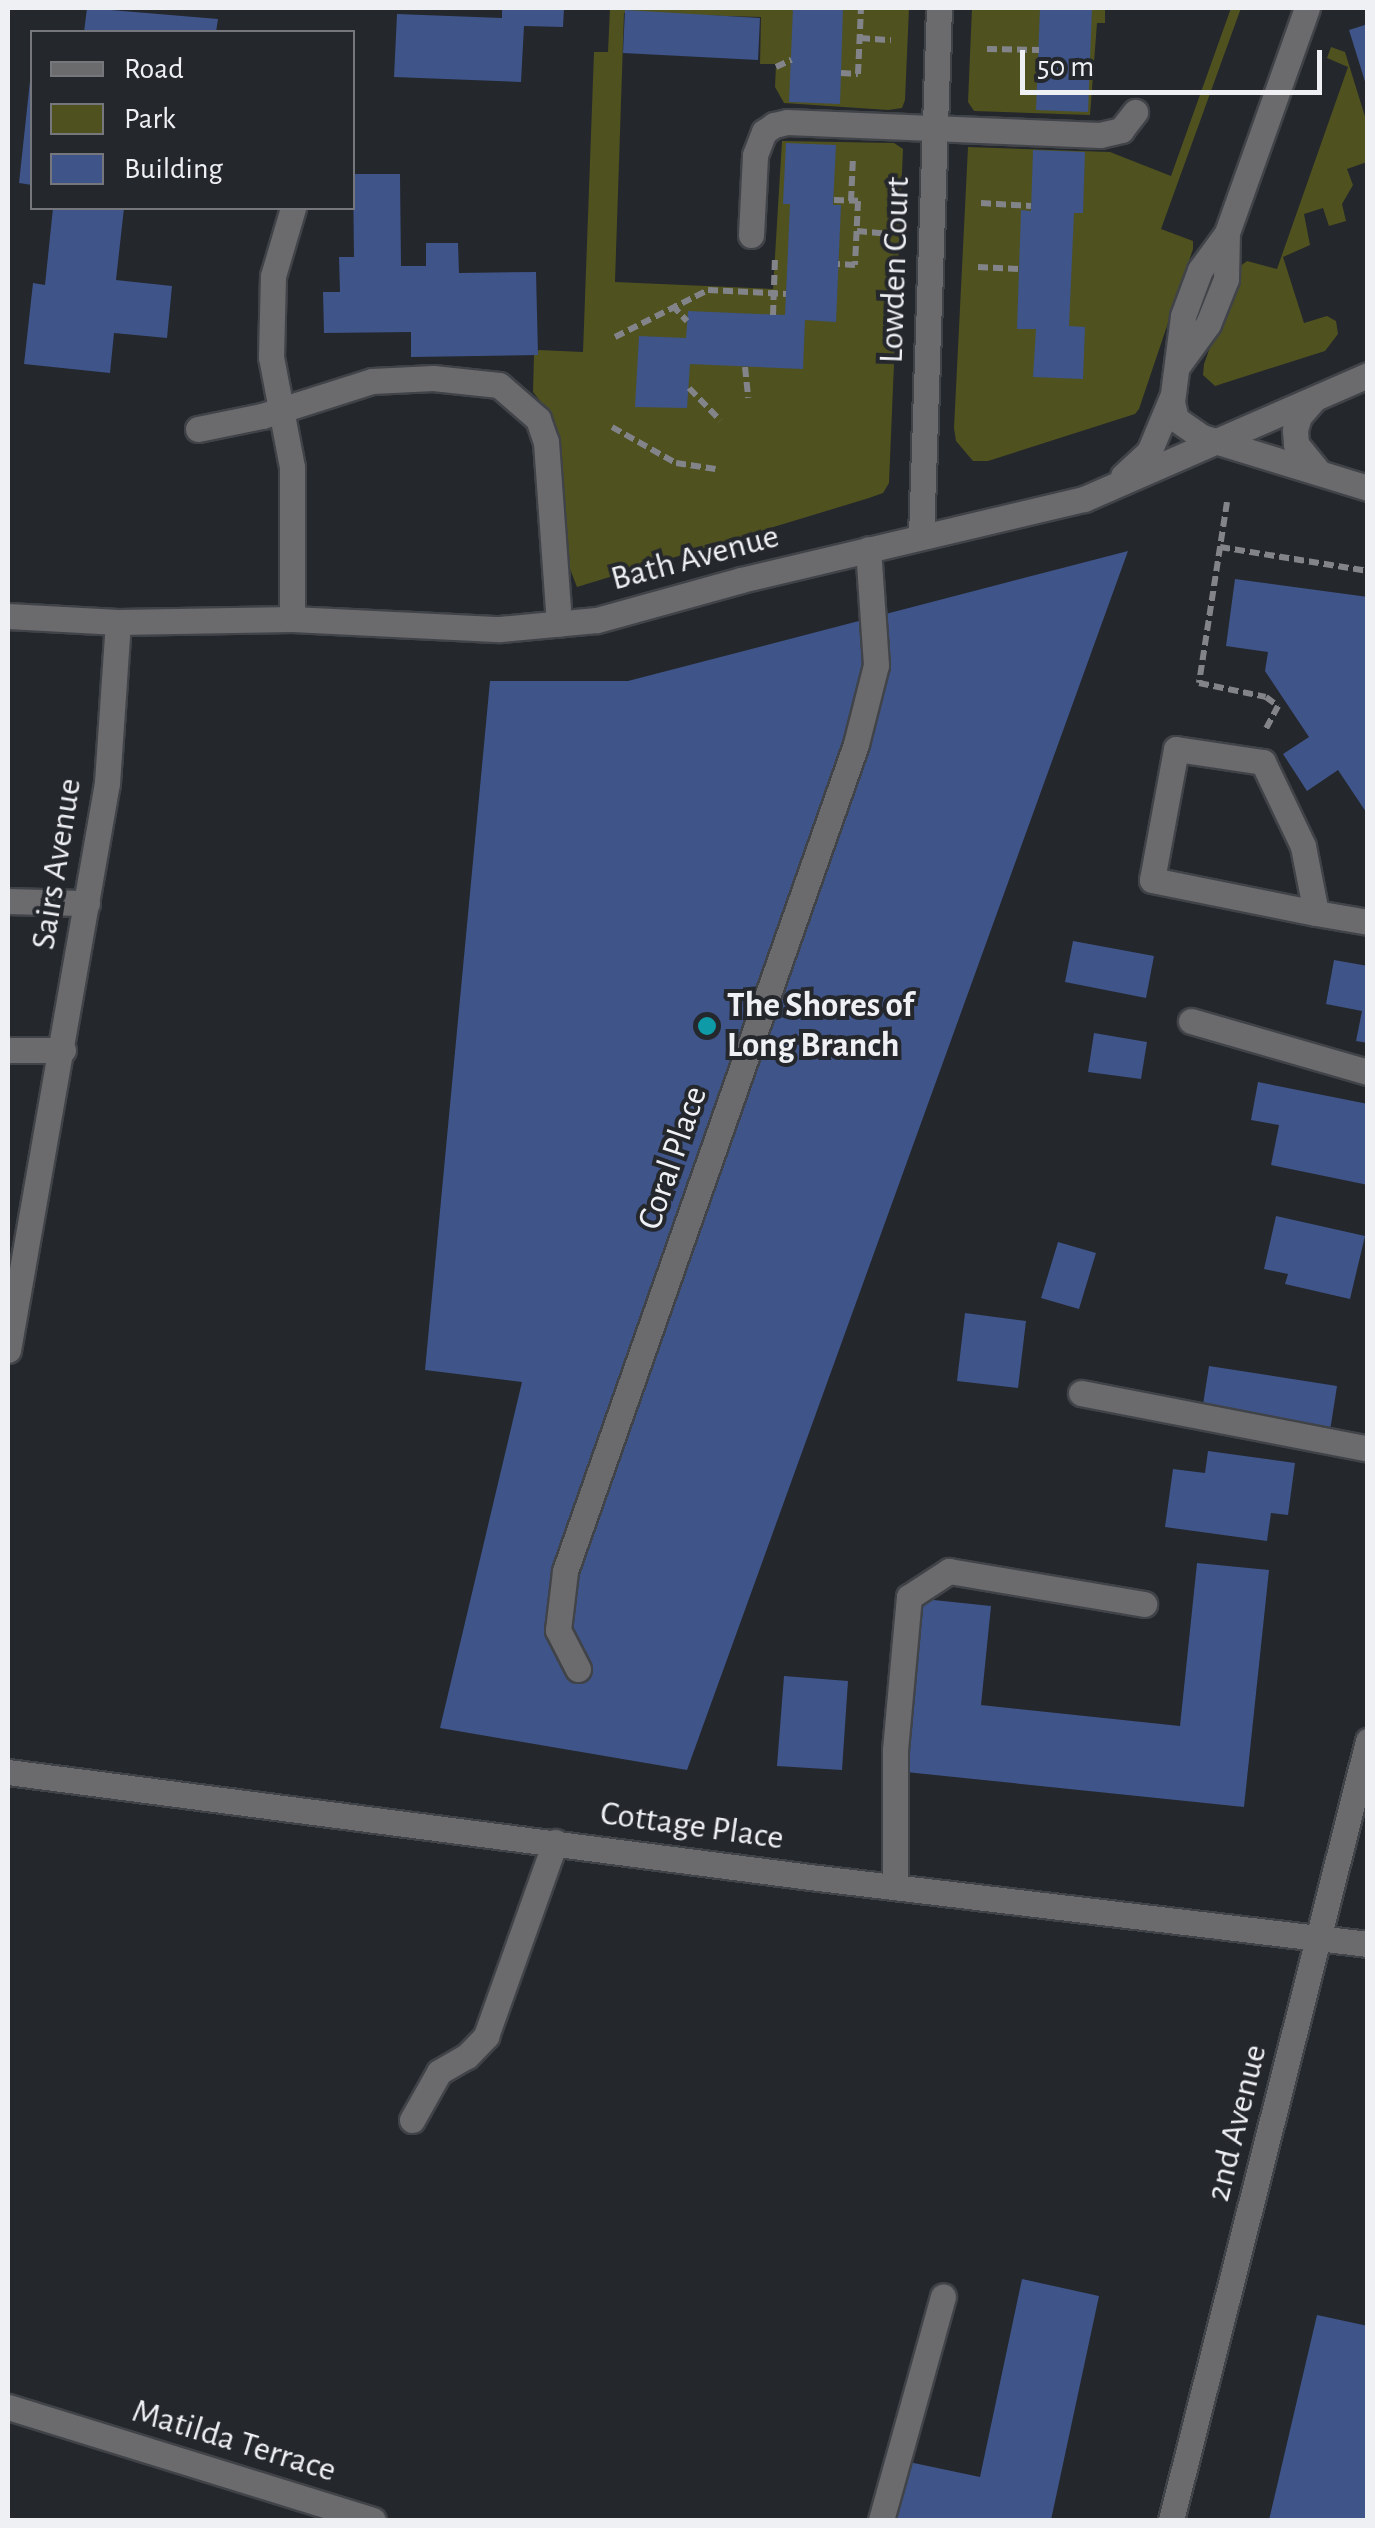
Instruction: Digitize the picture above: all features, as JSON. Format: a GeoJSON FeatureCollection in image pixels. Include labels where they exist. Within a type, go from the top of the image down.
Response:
{"type":"FeatureCollection","features":[{"type":"Feature","properties":{"kind":"street","name":"Lowden Court"},"geometry":{"type":"LineString","coordinates":[[921,536],[939,8]]}},
{"type":"Feature","properties":{"kind":"street"},"geometry":{"type":"LineString","coordinates":[[1307,8],[1227,233],[1200,270],[1182,316],[1176,420],[1186,430],[1214,441],[1368,488]]}},
{"type":"Feature","properties":{"kind":"street"},"geometry":{"type":"LineString","coordinates":[[751,234],[755,156],[764,132],[774,125],[786,122],[1100,135],[1121,130],[1135,112]]}},
{"type":"Feature","properties":{"kind":"street"},"geometry":{"type":"LineString","coordinates":[[292,619],[292,467],[271,357],[273,276],[293,210]]}},
{"type":"Feature","properties":{"kind":"street","name":"Bath Avenue"},"geometry":{"type":"LineString","coordinates":[[8,616],[118,622],[292,619],[500,629],[626,614],[741,580],[1084,499],[1368,374]]}},
{"type":"Feature","properties":{"kind":"street"},"geometry":{"type":"LineString","coordinates":[[1084,499],[1125,474],[1149,452],[1167,418],[1177,376]]}},
{"type":"Feature","properties":{"kind":"street"},"geometry":{"type":"LineString","coordinates":[[198,429],[279,410],[348,387],[399,380],[476,380],[500,385],[518,397],[538,419],[546,442],[558,624]]}},
{"type":"Feature","properties":{"kind":"street"},"geometry":{"type":"LineString","coordinates":[[1317,470],[1296,444],[1295,430],[1307,404],[1327,391]]}},
{"type":"Feature","properties":{"kind":"street","name":"Coral Place"},"geometry":{"type":"LineString","coordinates":[[578,1668],[558,1630],[564,1571],[856,744],[876,665],[868,549]]}},
{"type":"Feature","properties":{"kind":"street","name":"Sairs Avenue"},"geometry":{"type":"LineString","coordinates":[[8,1350],[107,782],[118,622]]}},
{"type":"Feature","properties":{"kind":"street"},"geometry":{"type":"LineString","coordinates":[[1316,913],[1302,846],[1263,762],[1176,749],[1152,880],[1316,913],[1368,922]]}},
{"type":"Feature","properties":{"kind":"street"},"geometry":{"type":"LineString","coordinates":[[8,900],[87,903]]}},
{"type":"Feature","properties":{"kind":"street"},"geometry":{"type":"LineString","coordinates":[[1192,1021],[1368,1072]]}},
{"type":"Feature","properties":{"kind":"street"},"geometry":{"type":"LineString","coordinates":[[8,1050],[62,1050]]}},
{"type":"Feature","properties":{"kind":"street"},"geometry":{"type":"LineString","coordinates":[[1081,1393],[1368,1449]]}},
{"type":"Feature","properties":{"kind":"street"},"geometry":{"type":"LineString","coordinates":[[895,1887],[895,1750],[910,1597],[949,1571],[1144,1604]]}},
{"type":"Feature","properties":{"kind":"street","name":"2nd Avenue"},"geometry":{"type":"LineString","coordinates":[[1171,2520],[1368,1741]]}},
{"type":"Feature","properties":{"kind":"street","name":"Cottage Place"},"geometry":{"type":"LineString","coordinates":[[8,1772],[1368,1944]]}},
{"type":"Feature","properties":{"kind":"street"},"geometry":{"type":"LineString","coordinates":[[412,2120],[439,2072],[467,2056],[486,2036],[555,1842]]}},
{"type":"Feature","properties":{"kind":"street"},"geometry":{"type":"LineString","coordinates":[[880,2520],[943,2296]]}},
{"type":"Feature","properties":{"kind":"street","name":"Matilda Terrace"},"geometry":{"type":"LineString","coordinates":[[8,2407],[373,2520]]}},
{"type":"Feature","properties":{"kind":"path"},"geometry":{"type":"LineString","coordinates":[[841,73],[858,74],[861,8]]}},
{"type":"Feature","properties":{"kind":"path"},"geometry":{"type":"LineString","coordinates":[[860,38],[891,40]]}},
{"type":"Feature","properties":{"kind":"path"},"geometry":{"type":"LineString","coordinates":[[987,48],[1038,50]]}},
{"type":"Feature","properties":{"kind":"path"},"geometry":{"type":"LineString","coordinates":[[776,67],[791,60]]}},
{"type":"Feature","properties":{"kind":"path"},"geometry":{"type":"LineString","coordinates":[[851,201],[854,142]]}},
{"type":"Feature","properties":{"kind":"path"},"geometry":{"type":"LineString","coordinates":[[834,200],[858,201],[854,265],[838,264]]}},
{"type":"Feature","properties":{"kind":"path"},"geometry":{"type":"LineString","coordinates":[[981,203],[1031,206]]}},
{"type":"Feature","properties":{"kind":"path"},"geometry":{"type":"LineString","coordinates":[[857,231],[882,233]]}},
{"type":"Feature","properties":{"kind":"path"},"geometry":{"type":"LineString","coordinates":[[978,268],[1019,269]]}},
{"type":"Feature","properties":{"kind":"path"},"geometry":{"type":"LineString","coordinates":[[615,337],[708,290],[786,294]]}},
{"type":"Feature","properties":{"kind":"path"},"geometry":{"type":"LineString","coordinates":[[672,305],[688,321]]}},
{"type":"Feature","properties":{"kind":"path"},"geometry":{"type":"LineString","coordinates":[[745,367],[748,398]]}},
{"type":"Feature","properties":{"kind":"path"},"geometry":{"type":"LineString","coordinates":[[689,388],[720,420]]}},
{"type":"Feature","properties":{"kind":"path"},"geometry":{"type":"LineString","coordinates":[[612,426],[676,463],[716,468]]}},
{"type":"Feature","properties":{"kind":"path"},"geometry":{"type":"LineString","coordinates":[[1227,502],[1199,683],[1266,697],[1278,706],[1265,731],[1274,739]]}},
{"type":"Feature","properties":{"kind":"path"},"geometry":{"type":"LineString","coordinates":[[1220,547],[1368,571]]}},
{"type":"Feature","properties":{"kind":"green space"},"geometry":{"type":"Polygon","coordinates":[[[610,8],[909,8],[905,100],[902,108],[888,110],[784,103],[775,87],[776,64],[760,64],[761,17],[624,13],[615,282],[773,289],[782,141],[894,143],[903,149],[889,483],[883,493],[869,498],[577,587],[570,569],[561,450],[552,416],[533,392],[534,354],[539,350],[583,352],[594,52],[608,52],[610,8]]]}},
{"type":"Feature","properties":{"kind":"green space"},"geometry":{"type":"Polygon","coordinates":[[[972,8],[1105,8],[1105,23],[1097,23],[1090,115],[974,111],[968,102],[972,8]]]}},
{"type":"Feature","properties":{"kind":"green space"},"geometry":{"type":"Polygon","coordinates":[[[1231,8],[1241,8],[1161,229],[1193,241],[1193,249],[1139,409],[1135,414],[988,461],[973,461],[956,441],[954,428],[968,147],[1110,152],[1171,176],[1231,8]]]}},
{"type":"Feature","properties":{"kind":"green space"},"geometry":{"type":"Polygon","coordinates":[[[1331,47],[1345,52],[1367,123],[1367,162],[1347,169],[1353,185],[1342,204],[1346,221],[1329,226],[1323,208],[1304,214],[1310,245],[1283,257],[1304,323],[1327,316],[1336,321],[1338,334],[1325,351],[1215,386],[1203,375],[1204,364],[1239,267],[1247,261],[1277,269],[1348,67],[1327,58],[1331,47]]]}},
{"type":"Feature","properties":{"kind":"building"},"geometry":{"type":"Polygon","coordinates":[[[87,8],[218,19],[216,30],[84,30],[87,8]]]}},
{"type":"Feature","properties":{"kind":"building"},"geometry":{"type":"Polygon","coordinates":[[[502,8],[564,8],[563,27],[524,26],[521,82],[394,77],[397,14],[502,18],[502,8]]]}},
{"type":"Feature","properties":{"kind":"building"},"geometry":{"type":"Polygon","coordinates":[[[793,8],[843,8],[840,104],[789,102],[793,8]]]}},
{"type":"Feature","properties":{"kind":"building"},"geometry":{"type":"Polygon","coordinates":[[[1040,8],[1092,8],[1088,112],[1036,110],[1040,8]]]}},
{"type":"Feature","properties":{"kind":"building"},"geometry":{"type":"Polygon","coordinates":[[[625,10],[760,18],[758,60],[623,53],[625,10]]]}},
{"type":"Feature","properties":{"kind":"building"},"geometry":{"type":"Polygon","coordinates":[[[1368,24],[1368,87],[1367,88],[1349,30],[1368,24]]]}},
{"type":"Feature","properties":{"kind":"building"},"geometry":{"type":"Polygon","coordinates":[[[30,81],[30,185],[19,183],[30,81]]]}},
{"type":"Feature","properties":{"kind":"building"},"geometry":{"type":"Polygon","coordinates":[[[786,143],[836,145],[833,205],[841,205],[836,322],[805,320],[803,369],[690,364],[687,408],[635,407],[639,336],[686,338],[688,311],[785,315],[790,204],[783,204],[786,143]]]}},
{"type":"Feature","properties":{"kind":"building"},"geometry":{"type":"Polygon","coordinates":[[[1033,150],[1085,152],[1083,213],[1074,213],[1069,326],[1085,327],[1083,379],[1033,377],[1036,329],[1017,329],[1021,210],[1031,211],[1033,150]]]}},
{"type":"Feature","properties":{"kind":"building"},"geometry":{"type":"Polygon","coordinates":[[[355,174],[400,174],[401,266],[426,266],[426,243],[458,243],[459,273],[536,272],[538,355],[411,357],[411,332],[324,333],[323,292],[340,292],[339,257],[354,257],[355,174]]]}},
{"type":"Feature","properties":{"kind":"building"},"geometry":{"type":"Polygon","coordinates":[[[53,210],[124,210],[116,280],[172,286],[167,338],[114,333],[110,373],[24,364],[33,283],[45,285],[53,210]]]}},
{"type":"Feature","properties":{"kind":"building","name":"The Shores of Long Branch"},"geometry":{"type":"Polygon","coordinates":[[[1128,551],[687,1770],[440,1728],[522,1382],[425,1370],[490,681],[628,681],[1128,551]]]}},
{"type":"Feature","properties":{"kind":"building"},"geometry":{"type":"Polygon","coordinates":[[[1235,579],[1368,597],[1368,815],[1338,770],[1307,791],[1283,754],[1309,737],[1265,671],[1268,652],[1226,646],[1235,579]]]}},
{"type":"Feature","properties":{"kind":"building"},"geometry":{"type":"Polygon","coordinates":[[[1073,941],[1154,956],[1146,998],[1065,982],[1073,941]]]}},
{"type":"Feature","properties":{"kind":"building"},"geometry":{"type":"Polygon","coordinates":[[[1334,960],[1368,966],[1368,1043],[1356,1041],[1362,1011],[1326,1004],[1334,960]]]}},
{"type":"Feature","properties":{"kind":"building"},"geometry":{"type":"Polygon","coordinates":[[[1094,1033],[1147,1042],[1141,1079],[1088,1072],[1094,1033]]]}},
{"type":"Feature","properties":{"kind":"building"},"geometry":{"type":"Polygon","coordinates":[[[1258,1082],[1368,1104],[1368,1185],[1271,1165],[1279,1125],[1251,1120],[1258,1082]]]}},
{"type":"Feature","properties":{"kind":"building"},"geometry":{"type":"Polygon","coordinates":[[[1276,1216],[1365,1236],[1350,1299],[1285,1284],[1288,1274],[1264,1269],[1276,1216]]]}},
{"type":"Feature","properties":{"kind":"building"},"geometry":{"type":"Polygon","coordinates":[[[1058,1242],[1096,1253],[1079,1309],[1041,1298],[1058,1242]]]}},
{"type":"Feature","properties":{"kind":"building"},"geometry":{"type":"Polygon","coordinates":[[[965,1313],[1026,1321],[1018,1388],[957,1381],[965,1313]]]}},
{"type":"Feature","properties":{"kind":"building"},"geometry":{"type":"Polygon","coordinates":[[[1209,1366],[1337,1386],[1330,1431],[1202,1411],[1209,1366]]]}},
{"type":"Feature","properties":{"kind":"building"},"geometry":{"type":"Polygon","coordinates":[[[1208,1451],[1295,1463],[1288,1515],[1271,1513],[1267,1541],[1165,1527],[1173,1469],[1205,1473],[1208,1451]]]}},
{"type":"Feature","properties":{"kind":"building"},"geometry":{"type":"Polygon","coordinates":[[[1197,1563],[1269,1570],[1244,1807],[906,1772],[924,1599],[991,1606],[981,1705],[1180,1726],[1197,1563]]]}},
{"type":"Feature","properties":{"kind":"building"},"geometry":{"type":"Polygon","coordinates":[[[784,1676],[848,1681],[842,1770],[777,1766],[784,1676]]]}},
{"type":"Feature","properties":{"kind":"building"},"geometry":{"type":"Polygon","coordinates":[[[1022,2279],[1099,2296],[1051,2520],[897,2520],[909,2462],[980,2477],[1022,2279]]]}},
{"type":"Feature","properties":{"kind":"building"},"geometry":{"type":"Polygon","coordinates":[[[1317,2315],[1368,2326],[1367,2520],[1269,2520],[1317,2315]]]}},
{"type":"Feature","properties":{"kind":"place","name":"The Shores of Long Branch"},"geometry":{"type":"Point","coordinates":[707,1026]}}]}
